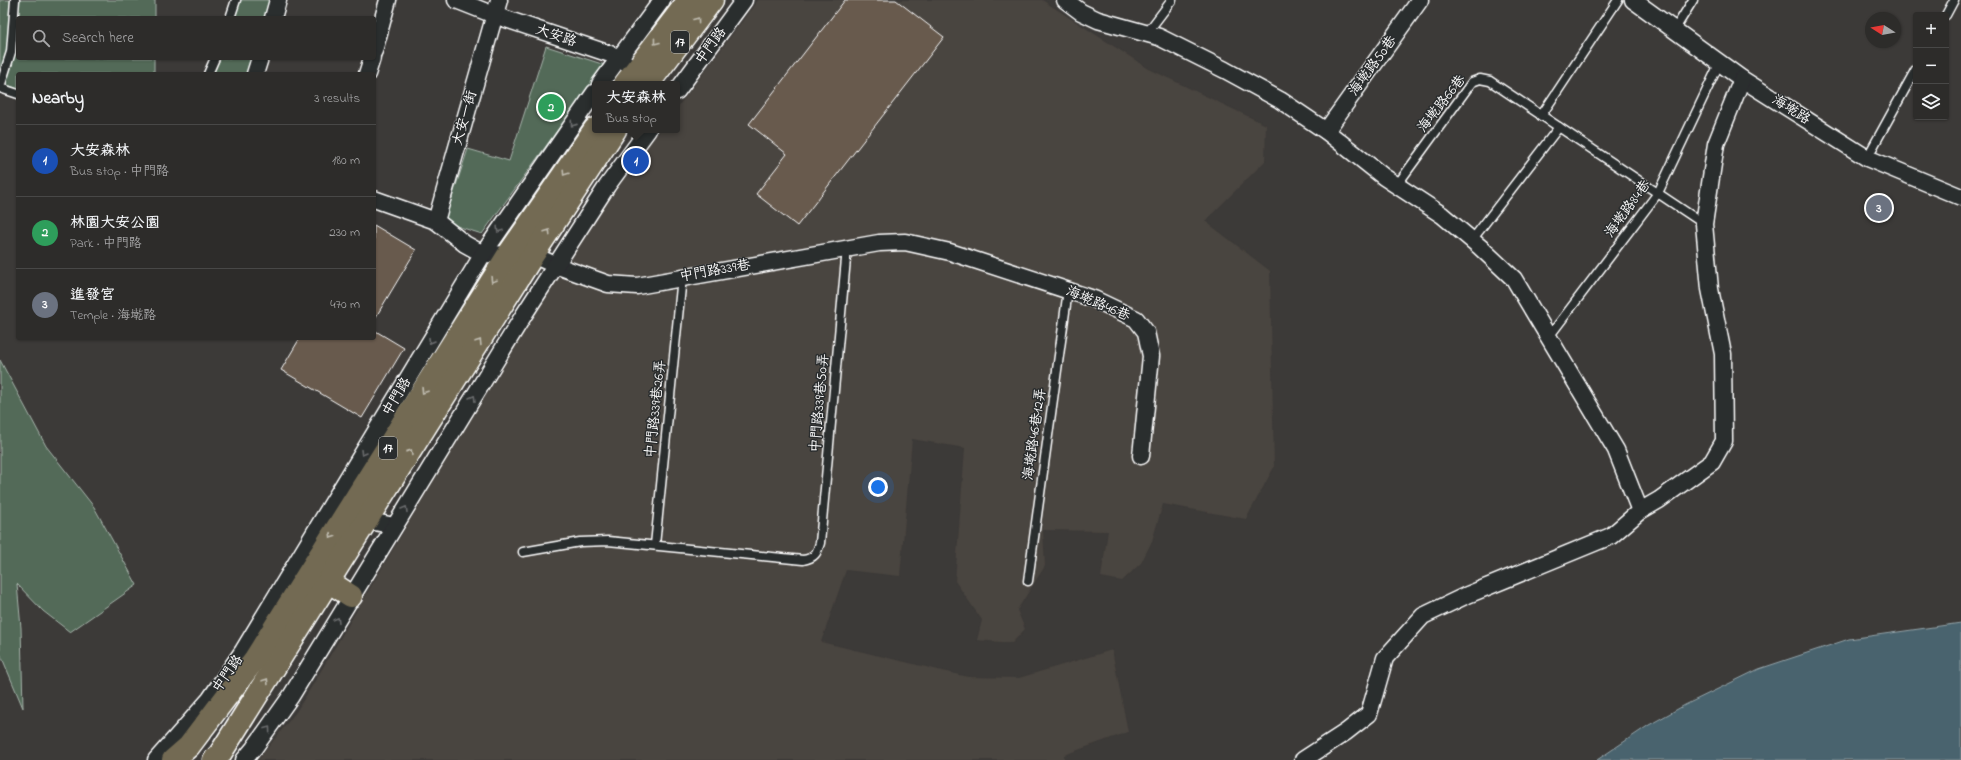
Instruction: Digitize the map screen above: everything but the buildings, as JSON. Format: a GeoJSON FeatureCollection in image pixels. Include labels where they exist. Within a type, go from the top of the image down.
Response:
{"type":"FeatureCollection","features":[{"type":"Feature","properties":{"kind":"main road","name":"中門路"},"geometry":{"type":"LineString","coordinates":[[637,77],[689,0]]}},
{"type":"Feature","properties":{"kind":"main road","name":"中門路"},"geometry":{"type":"LineString","coordinates":[[637,77],[712,0]]}},
{"type":"Feature","properties":{"kind":"main road","name":"中門路"},"geometry":{"type":"LineString","coordinates":[[173,760],[189,746],[254,660],[336,514],[508,255],[592,133]]}},
{"type":"Feature","properties":{"kind":"main road","name":"17"},"geometry":{"type":"LineString","coordinates":[[214,760],[220,754],[533,255],[613,133]]}},
{"type":"Feature","properties":{"kind":"main road"},"geometry":{"type":"LineString","coordinates":[[328,581],[351,596]]}},
{"type":"Feature","properties":{"kind":"street"},"geometry":{"type":"LineString","coordinates":[[273,16],[278,0]]}},
{"type":"Feature","properties":{"kind":"street"},"geometry":{"type":"LineString","coordinates":[[376,44],[388,0]]}},
{"type":"Feature","properties":{"kind":"street","name":"大安路"},"geometry":{"type":"LineString","coordinates":[[456,0],[497,8],[637,77]]}},
{"type":"Feature","properties":{"kind":"street","name":"中門路"},"geometry":{"type":"LineString","coordinates":[[616,81],[637,77],[662,0]]}},
{"type":"Feature","properties":{"kind":"street","name":"中門路"},"geometry":{"type":"LineString","coordinates":[[680,87],[744,0]]}},
{"type":"Feature","properties":{"kind":"street"},"geometry":{"type":"LineString","coordinates":[[1065,0],[1081,12],[1098,20],[1159,37],[1225,70],[1280,100],[1397,185],[1442,215],[1472,240],[1514,279],[1616,450],[1640,511]]}},
{"type":"Feature","properties":{"kind":"street","name":"海墘路50巷"},"geometry":{"type":"LineString","coordinates":[[1326,132],[1420,0]]}},
{"type":"Feature","properties":{"kind":"street","name":"海墘路"},"geometry":{"type":"LineString","coordinates":[[1633,0],[1742,79],[1867,158],[1959,193]]}},
{"type":"Feature","properties":{"kind":"street","name":"大安一街"},"geometry":{"type":"LineString","coordinates":[[436,221],[497,8]]}},
{"type":"Feature","properties":{"kind":"street"},"geometry":{"type":"LineString","coordinates":[[256,72],[260,60]]}},
{"type":"Feature","properties":{"kind":"street"},"geometry":{"type":"LineString","coordinates":[[368,72],[371,60]]}},
{"type":"Feature","properties":{"kind":"street"},"geometry":{"type":"LineString","coordinates":[[1303,760],[1346,732],[1369,714],[1385,658],[1423,616],[1465,596],[1611,536],[1640,511],[1659,500],[1712,462],[1724,441],[1723,354],[1710,290],[1704,224],[1716,144],[1742,79]]}},
{"type":"Feature","properties":{"kind":"street","name":"中門路"},"geometry":{"type":"LineString","coordinates":[[156,760],[210,699],[336,514],[483,254],[592,96]]}},
{"type":"Feature","properties":{"kind":"street"},"geometry":{"type":"LineString","coordinates":[[244,760],[291,696],[555,265],[606,186],[646,133]]}},
{"type":"Feature","properties":{"kind":"street"},"geometry":{"type":"LineString","coordinates":[[376,200],[436,221],[465,244],[483,254]]}},
{"type":"Feature","properties":{"kind":"street","name":"中門路339巷"},"geometry":{"type":"LineString","coordinates":[[483,254],[533,255],[555,265],[608,284],[637,286],[879,243],[905,242],[950,252]]}},
{"type":"Feature","properties":{"kind":"street","name":"海墘路46巷"},"geometry":{"type":"LineString","coordinates":[[950,252],[1094,299],[1136,319],[1146,332],[1151,356],[1141,456]]}},
{"type":"Feature","properties":{"kind":"street"},"geometry":{"type":"LineString","coordinates":[[336,514],[394,526]]}},
{"type":"Feature","properties":{"kind":"lane"},"geometry":{"type":"LineString","coordinates":[[15,0],[11,52],[0,88],[16,93]]}},
{"type":"Feature","properties":{"kind":"lane"},"geometry":{"type":"LineString","coordinates":[[231,16],[236,0]]}},
{"type":"Feature","properties":{"kind":"lane"},"geometry":{"type":"LineString","coordinates":[[1147,33],[1172,0]]}},
{"type":"Feature","properties":{"kind":"lane"},"geometry":{"type":"LineString","coordinates":[[1541,116],[1618,0]]}},
{"type":"Feature","properties":{"kind":"lane"},"geometry":{"type":"LineString","coordinates":[[1675,29],[1693,0]]}},
{"type":"Feature","properties":{"kind":"lane"},"geometry":{"type":"LineString","coordinates":[[1948,12],[1954,0]]}},
{"type":"Feature","properties":{"kind":"lane"},"geometry":{"type":"LineString","coordinates":[[209,72],[214,60]]}},
{"type":"Feature","properties":{"kind":"lane","name":"海墘路84巷"},"geometry":{"type":"LineString","coordinates":[[1548,338],[1658,193],[1720,62]]}},
{"type":"Feature","properties":{"kind":"lane"},"geometry":{"type":"LineString","coordinates":[[1867,158],[1913,74]]}},
{"type":"Feature","properties":{"kind":"lane","name":"海墘路66巷"},"geometry":{"type":"LineString","coordinates":[[1397,185],[1472,82],[1480,79],[1490,81],[1704,224]]}},
{"type":"Feature","properties":{"kind":"lane"},"geometry":{"type":"LineString","coordinates":[[1472,240],[1559,127]]}},
{"type":"Feature","properties":{"kind":"lane","name":"中門路339巷50弄"},"geometry":{"type":"LineString","coordinates":[[655,544],[803,560],[812,559],[817,553],[820,543],[847,248]]}},
{"type":"Feature","properties":{"kind":"lane","name":"中門路339巷26弄"},"geometry":{"type":"LineString","coordinates":[[655,544],[682,277]]}},
{"type":"Feature","properties":{"kind":"lane","name":"海墘路46巷12弄"},"geometry":{"type":"LineString","coordinates":[[1028,581],[1068,290]]}},
{"type":"Feature","properties":{"kind":"lane"},"geometry":{"type":"LineString","coordinates":[[524,552],[580,542],[608,541],[655,544]]}},
{"type":"Feature","properties":{"kind":"shaded area"},"geometry":{"type":"Polygon","coordinates":[[[758,0],[1042,0],[1149,69],[1266,125],[1265,161],[1205,221],[1270,271],[1274,467],[1246,519],[1163,504],[1152,541],[1141,563],[1122,581],[1101,577],[1108,531],[1043,530],[1045,566],[1017,610],[1025,629],[1012,643],[977,640],[982,620],[955,581],[965,448],[912,439],[900,576],[846,570],[821,642],[968,677],[1019,678],[1112,650],[1128,732],[1064,755],[1064,760],[258,760],[296,712],[312,686],[572,247],[658,133],[680,133],[680,104],[758,0]]]}},
{"type":"Feature","properties":{"kind":"green space"},"geometry":{"type":"Polygon","coordinates":[[[0,0],[155,0],[155,16],[16,16],[16,60],[154,60],[154,72],[16,72],[16,88],[0,82],[0,0]]]}},
{"type":"Feature","properties":{"kind":"green space"},"geometry":{"type":"Polygon","coordinates":[[[240,0],[271,0],[267,16],[234,16],[240,0]]]}},
{"type":"Feature","properties":{"kind":"green space"},"geometry":{"type":"Polygon","coordinates":[[[546,46],[605,65],[482,234],[444,222],[468,149],[509,161],[546,46]]]}},
{"type":"Feature","properties":{"kind":"green space"},"geometry":{"type":"Polygon","coordinates":[[[215,60],[253,60],[250,72],[211,72],[215,60]]]}},
{"type":"Feature","properties":{"kind":"green space"},"geometry":{"type":"Polygon","coordinates":[[[0,360],[46,446],[94,507],[137,585],[70,632],[43,611],[17,584],[21,628],[23,708],[0,653],[0,360]]]}},
{"type":"Feature","properties":{"kind":"water"},"geometry":{"type":"Polygon","coordinates":[[[1961,623],[1961,760],[1597,760],[1649,725],[1685,705],[1759,669],[1849,639],[1961,623]]]}},
{"type":"Feature","properties":{"kind":"place","name":"林園大安公園"},"geometry":{"type":"Point","coordinates":[551,107]}},
{"type":"Feature","properties":{"kind":"place","name":"大安森林"},"geometry":{"type":"Point","coordinates":[636,161]}},
{"type":"Feature","properties":{"kind":"place","name":"進發宮"},"geometry":{"type":"Point","coordinates":[1879,208]}}]}
